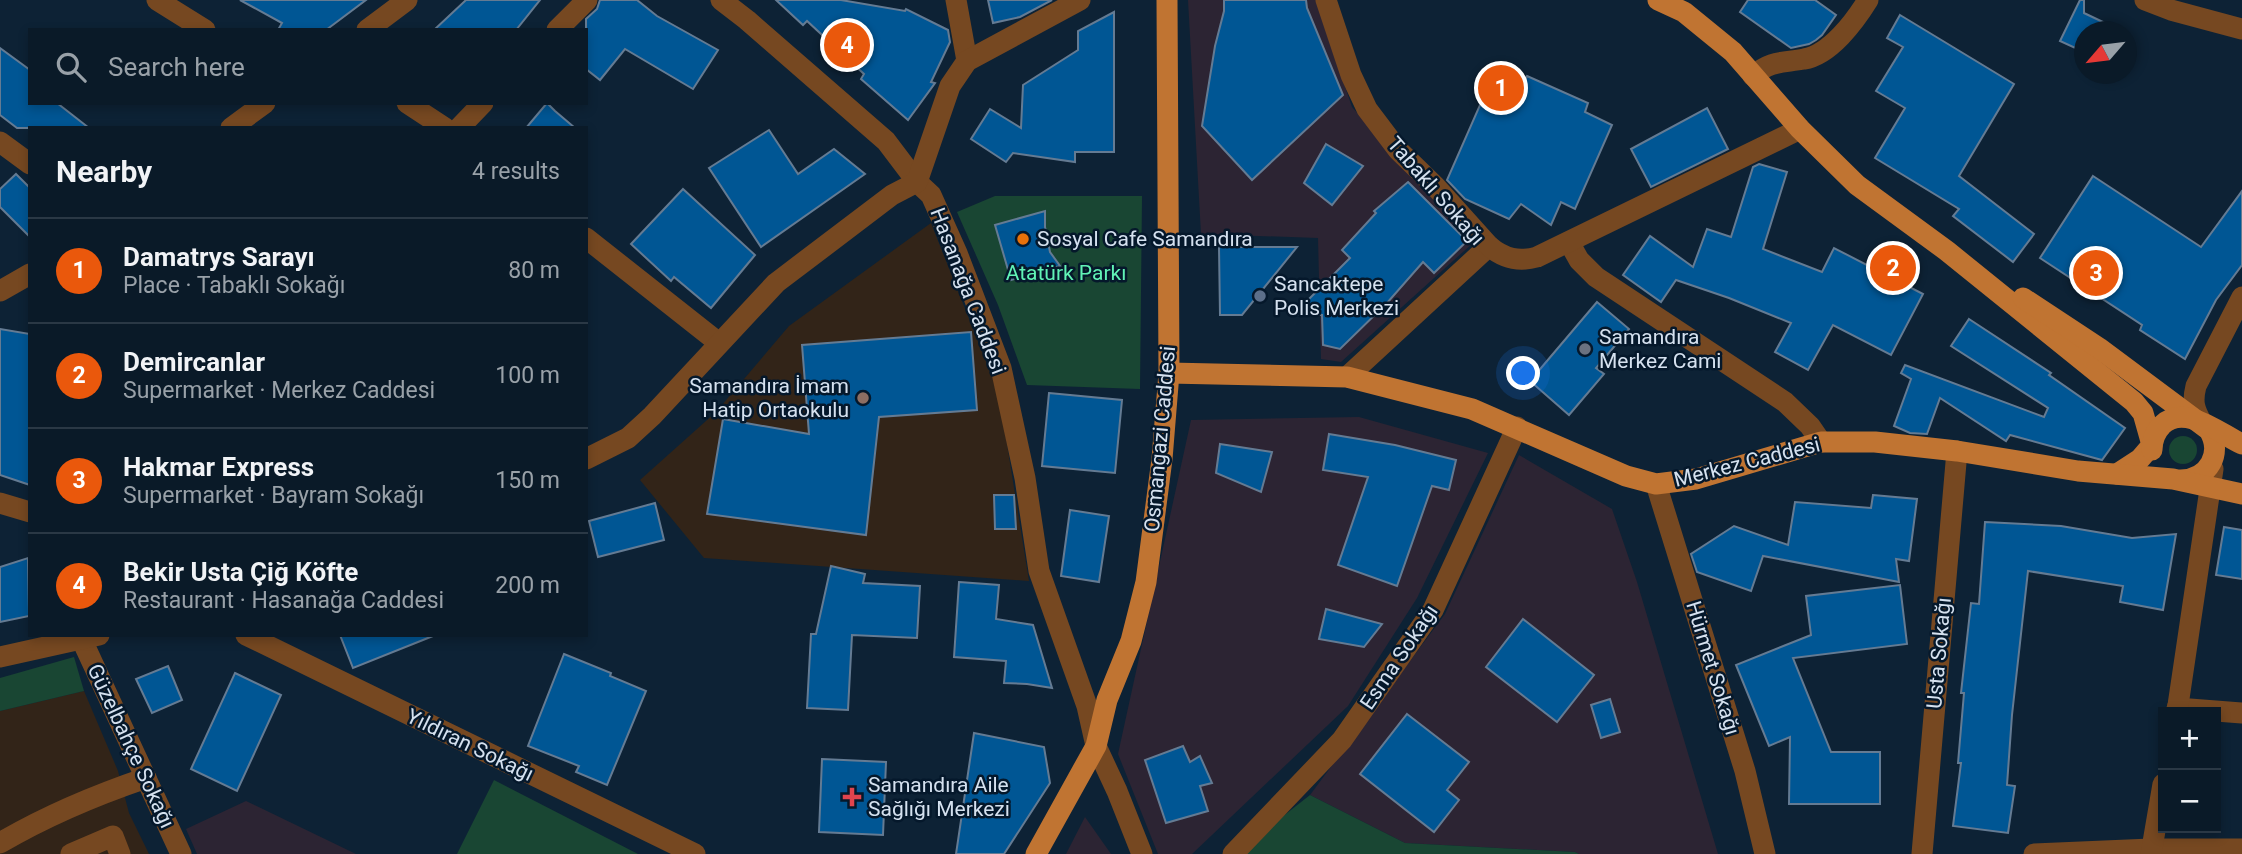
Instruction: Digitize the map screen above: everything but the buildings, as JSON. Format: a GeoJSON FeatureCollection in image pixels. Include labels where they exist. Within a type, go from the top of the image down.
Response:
{"type":"FeatureCollection","features":[{"type":"Feature","properties":{"kind":"main road","name":"Osmangazi Caddesi"},"geometry":{"type":"LineString","coordinates":[[1036,854],[1096,746],[1107,700],[1131,640],[1146,582],[1162,459],[1169,373],[1167,0]]}},
{"type":"Feature","properties":{"kind":"main road"},"geometry":{"type":"LineString","coordinates":[[1658,0],[1684,12],[1733,52],[1800,129],[1857,185],[1947,251],[2134,402],[2143,412],[2152,445],[2152,456],[2163,474],[2173,479],[2242,494]]}},
{"type":"Feature","properties":{"kind":"main road"},"geometry":{"type":"LineString","coordinates":[[1947,251],[2048,313],[2202,423],[2213,437],[2214,456],[2210,465],[2203,474],[2194,479],[2173,479]]}},
{"type":"Feature","properties":{"kind":"main road","name":"Merkez Caddesi"},"geometry":{"type":"LineString","coordinates":[[1169,373],[1347,377],[1472,409],[1626,476],[1656,484],[1696,479],[1821,442],[1875,442],[1957,451],[2078,471],[2173,479]]}},
{"type":"Feature","properties":{"kind":"main road"},"geometry":{"type":"LineString","coordinates":[[2117,474],[2140,459],[2152,445],[2155,435],[2168,421],[2186,417],[2242,444]]}},
{"type":"Feature","properties":{"kind":"street"},"geometry":{"type":"LineString","coordinates":[[157,0],[202,28]]}},
{"type":"Feature","properties":{"kind":"street"},"geometry":{"type":"LineString","coordinates":[[370,28],[407,0]]}},
{"type":"Feature","properties":{"kind":"street"},"geometry":{"type":"LineString","coordinates":[[559,28],[587,0]]}},
{"type":"Feature","properties":{"kind":"street","name":"Hasanağa Caddesi"},"geometry":{"type":"LineString","coordinates":[[721,0],[886,141],[931,195],[957,253],[1001,368],[1025,478],[1040,570],[1087,706],[1096,746]]}},
{"type":"Feature","properties":{"kind":"street"},"geometry":{"type":"LineString","coordinates":[[956,0],[967,61]]}},
{"type":"Feature","properties":{"kind":"street"},"geometry":{"type":"LineString","coordinates":[[588,457],[628,438],[652,416],[776,283],[892,195],[917,181],[950,86],[967,61],[1080,0]]}},
{"type":"Feature","properties":{"kind":"street","name":"Tabaklı Sokağı"},"geometry":{"type":"LineString","coordinates":[[1326,0],[1351,75],[1367,109],[1398,150],[1489,246],[1347,377]]}},
{"type":"Feature","properties":{"kind":"street"},"geometry":{"type":"LineString","coordinates":[[1753,76],[1765,66],[1807,59],[1821,51],[1851,25],[1867,0]]}},
{"type":"Feature","properties":{"kind":"street"},"geometry":{"type":"LineString","coordinates":[[2145,0],[2174,5],[2242,29]]}},
{"type":"Feature","properties":{"kind":"street"},"geometry":{"type":"LineString","coordinates":[[234,126],[262,105]]}},
{"type":"Feature","properties":{"kind":"street"},"geometry":{"type":"LineString","coordinates":[[410,105],[443,126]]}},
{"type":"Feature","properties":{"kind":"street"},"geometry":{"type":"LineString","coordinates":[[461,126],[481,105]]}},
{"type":"Feature","properties":{"kind":"street"},"geometry":{"type":"LineString","coordinates":[[1489,246],[1506,257],[1527,260],[1800,129]]}},
{"type":"Feature","properties":{"kind":"street"},"geometry":{"type":"LineString","coordinates":[[0,142],[28,163]]}},
{"type":"Feature","properties":{"kind":"street"},"geometry":{"type":"LineString","coordinates":[[588,240],[719,343]]}},
{"type":"Feature","properties":{"kind":"street"},"geometry":{"type":"LineString","coordinates":[[1569,242],[1579,260],[1596,277],[1785,402],[1810,426],[1821,442]]}},
{"type":"Feature","properties":{"kind":"street"},"geometry":{"type":"LineString","coordinates":[[2202,423],[2194,410],[2196,386],[2242,297]]}},
{"type":"Feature","properties":{"kind":"street","name":"Esma Sokağı"},"geometry":{"type":"LineString","coordinates":[[1233,854],[1342,740],[1433,610],[1517,428]]}},
{"type":"Feature","properties":{"kind":"street","name":"Usta Sokağı"},"geometry":{"type":"LineString","coordinates":[[1922,854],[1957,451]]}},
{"type":"Feature","properties":{"kind":"street"},"geometry":{"type":"LineString","coordinates":[[2177,707],[2214,456]]}},
{"type":"Feature","properties":{"kind":"street"},"geometry":{"type":"LineString","coordinates":[[2173,479],[2189,488],[2202,503],[2206,521]]}},
{"type":"Feature","properties":{"kind":"street","name":"Hürmet Sokağı"},"geometry":{"type":"LineString","coordinates":[[1656,484],[1745,771],[1765,854]]}},
{"type":"Feature","properties":{"kind":"street"},"geometry":{"type":"LineString","coordinates":[[0,503],[28,511]]}},
{"type":"Feature","properties":{"kind":"street"},"geometry":{"type":"LineString","coordinates":[[0,657],[90,637]]}},
{"type":"Feature","properties":{"kind":"street","name":"Güzelbahçe Sokağı"},"geometry":{"type":"LineString","coordinates":[[90,637],[146,778],[181,854]]}},
{"type":"Feature","properties":{"kind":"street","name":"Yıldıran Sokağı"},"geometry":{"type":"LineString","coordinates":[[250,637],[695,854]]}},
{"type":"Feature","properties":{"kind":"street"},"geometry":{"type":"LineString","coordinates":[[2221,712],[2242,713]]}},
{"type":"Feature","properties":{"kind":"street"},"geometry":{"type":"LineString","coordinates":[[1096,746],[1142,854]]}},
{"type":"Feature","properties":{"kind":"street"},"geometry":{"type":"LineString","coordinates":[[0,843],[32,824],[146,778]]}},
{"type":"Feature","properties":{"kind":"street"},"geometry":{"type":"LineString","coordinates":[[2151,851],[2158,812]]}},
{"type":"Feature","properties":{"kind":"street"},"geometry":{"type":"LineString","coordinates":[[71,854],[113,836],[120,854]]}},
{"type":"Feature","properties":{"kind":"street"},"geometry":{"type":"LineString","coordinates":[[2034,854],[2242,849]]}},
{"type":"Feature","properties":{"kind":"shaded area"},"geometry":{"type":"Polygon","coordinates":[[[1188,0],[1321,0],[1325,28],[1352,107],[1474,242],[1341,362],[1321,359],[1318,238],[1201,234],[1188,0]]]}},
{"type":"Feature","properties":{"kind":"shaded area","name":"Samandıra İmam Hatip Ortaokulu"},"geometry":{"type":"Polygon","coordinates":[[[931,223],[995,384],[1029,581],[704,558],[640,480],[716,412],[789,326],[931,223]]]}},
{"type":"Feature","properties":{"kind":"shaded area"},"geometry":{"type":"Polygon","coordinates":[[[1359,417],[1488,453],[1417,598],[1348,706],[1192,854],[1158,854],[1118,754],[1191,420],[1359,417]]]}},
{"type":"Feature","properties":{"kind":"shaded area"},"geometry":{"type":"Polygon","coordinates":[[[1519,455],[1612,509],[1637,582],[1718,854],[1579,854],[1405,843],[1310,795],[1445,614],[1519,455]]]}},
{"type":"Feature","properties":{"kind":"shaded area"},"geometry":{"type":"Polygon","coordinates":[[[84,691],[118,771],[129,813],[149,854],[0,854],[0,711],[84,691]]]}},
{"type":"Feature","properties":{"kind":"shaded area"},"geometry":{"type":"Polygon","coordinates":[[[246,801],[356,854],[197,854],[186,829],[246,801]]]}},
{"type":"Feature","properties":{"kind":"shaded area"},"geometry":{"type":"Polygon","coordinates":[[[1085,817],[1111,854],[1066,854],[1085,817]]]}},
{"type":"Feature","properties":{"kind":"green space","name":"Atatürk Parkı"},"geometry":{"type":"Polygon","coordinates":[[[995,196],[1142,196],[1140,389],[1027,385],[998,305],[957,212],[995,196]]]}},
{"type":"Feature","properties":{"kind":"green space"},"geometry":{"type":"Polygon","coordinates":[[[2183,436],[2193,440],[2197,450],[2193,460],[2183,464],[2173,460],[2169,450],[2173,440],[2183,436]]]}},
{"type":"Feature","properties":{"kind":"green space"},"geometry":{"type":"Polygon","coordinates":[[[74,657],[84,691],[0,711],[0,678],[74,657]]]}},
{"type":"Feature","properties":{"kind":"green space"},"geometry":{"type":"Polygon","coordinates":[[[494,780],[638,854],[457,854],[494,780]]]}},
{"type":"Feature","properties":{"kind":"green space"},"geometry":{"type":"Polygon","coordinates":[[[1310,795],[1405,843],[1579,854],[1235,854],[1310,795]]]}},
{"type":"Feature","properties":{"kind":"place","name":"Bekir Usta Çiğ Köfte"},"geometry":{"type":"Point","coordinates":[847,45]}},
{"type":"Feature","properties":{"kind":"place","name":"Damatrys Sarayı"},"geometry":{"type":"Point","coordinates":[1501,88]}},
{"type":"Feature","properties":{"kind":"place","name":"Sosyal Cafe Samandıra"},"geometry":{"type":"Point","coordinates":[1023,239]}},
{"type":"Feature","properties":{"kind":"place","name":"Demircanlar"},"geometry":{"type":"Point","coordinates":[1893,268]}},
{"type":"Feature","properties":{"kind":"place","name":"Hakmar Express"},"geometry":{"type":"Point","coordinates":[2096,273]}},
{"type":"Feature","properties":{"kind":"place","name":"Sancaktepe Polis Merkezi"},"geometry":{"type":"Point","coordinates":[1260,296]}},
{"type":"Feature","properties":{"kind":"place","name":"Samandıra Merkez Cami"},"geometry":{"type":"Point","coordinates":[1585,349]}},
{"type":"Feature","properties":{"kind":"place","name":"Samandıra İmam Hatip Ortaokulu"},"geometry":{"type":"Point","coordinates":[863,398]}},
{"type":"Feature","properties":{"kind":"place","name":"Samandıra Aile Sağlığı Merkezi"},"geometry":{"type":"Point","coordinates":[852,797]}}]}
